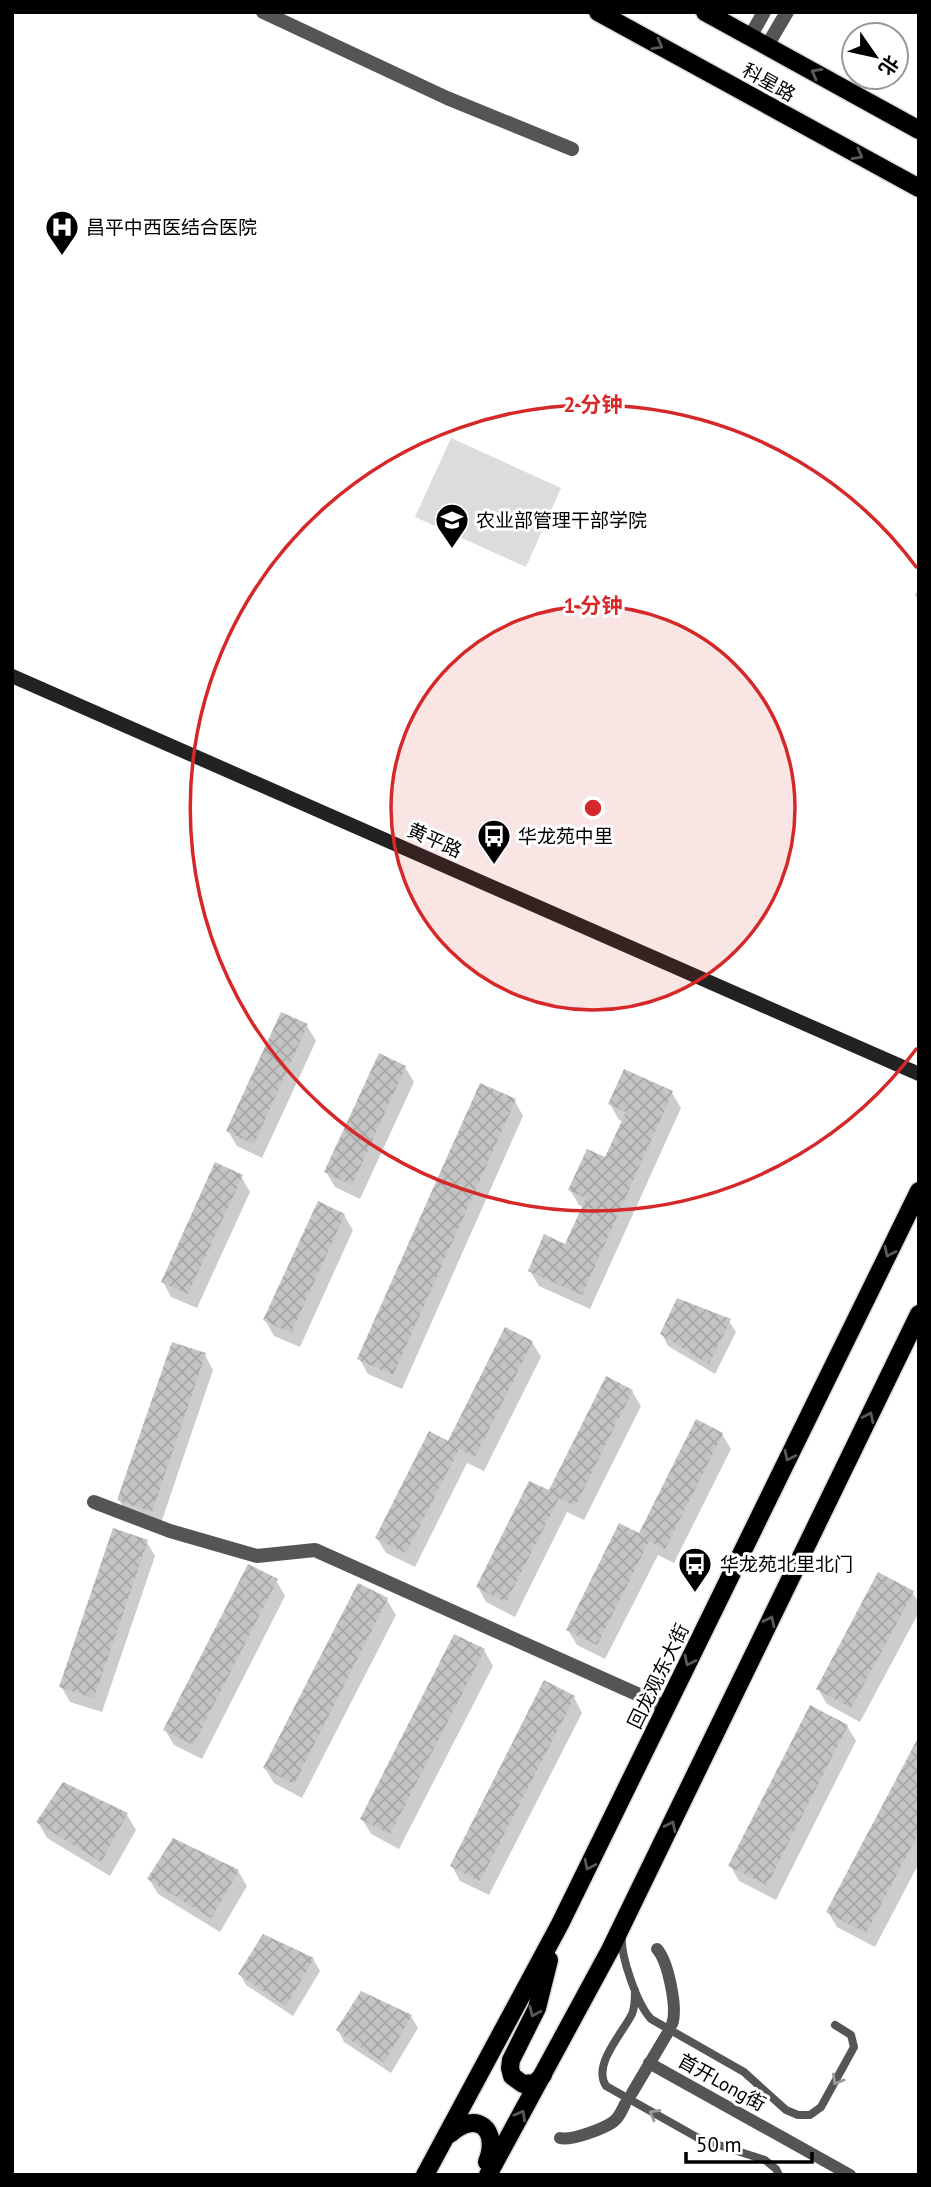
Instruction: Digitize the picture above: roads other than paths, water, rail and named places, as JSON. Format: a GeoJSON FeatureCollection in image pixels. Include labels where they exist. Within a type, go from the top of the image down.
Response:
{"type":"FeatureCollection","features":[{"type":"Feature","properties":{"kind":"main road","name":"科星路"},"geometry":{"type":"LineString","coordinates":[[598,12],[919,188]]}},
{"type":"Feature","properties":{"kind":"main road","name":"科星路"},"geometry":{"type":"LineString","coordinates":[[705,12],[919,130]]}},
{"type":"Feature","properties":{"kind":"main road","name":"黄平路"},"geometry":{"type":"LineString","coordinates":[[12,676],[919,1074]]}},
{"type":"Feature","properties":{"kind":"main road","name":"回龙观东大街"},"geometry":{"type":"LineString","coordinates":[[425,2175],[560,1924],[919,1191]]}},
{"type":"Feature","properties":{"kind":"main road"},"geometry":{"type":"LineString","coordinates":[[488,2175],[610,1950],[919,1314]]}},
{"type":"Feature","properties":{"kind":"main road"},"geometry":{"type":"LineString","coordinates":[[545,2071],[537,2081],[527,2085],[512,2077],[510,2064],[537,2008],[560,1924]]}},
{"type":"Feature","properties":{"kind":"main road"},"geometry":{"type":"LineString","coordinates":[[442,2145],[451,2133],[463,2124],[472,2123],[485,2128],[490,2134],[492,2146],[480,2175]]}},
{"type":"Feature","properties":{"kind":"street"},"geometry":{"type":"LineString","coordinates":[[262,12],[447,98],[572,149]]}},
{"type":"Feature","properties":{"kind":"street"},"geometry":{"type":"LineString","coordinates":[[750,37],[764,12]]}},
{"type":"Feature","properties":{"kind":"street"},"geometry":{"type":"LineString","coordinates":[[766,46],[787,12]]}},
{"type":"Feature","properties":{"kind":"street"},"geometry":{"type":"LineString","coordinates":[[94,1502],[170,1531],[257,1556],[315,1550],[666,1707]]}},
{"type":"Feature","properties":{"kind":"street","name":"首开Long街"},"geometry":{"type":"LineString","coordinates":[[560,2138],[572,2139],[611,2124],[618,2117],[670,2029],[675,2007],[663,1957],[657,1949]]}},
{"type":"Feature","properties":{"kind":"street","name":"首开Long街"},"geometry":{"type":"LineString","coordinates":[[649,2063],[850,2175]]}},
{"type":"Feature","properties":{"kind":"lane"},"geometry":{"type":"LineString","coordinates":[[633,1904],[623,1928],[621,1942],[624,1960],[644,2009],[651,2019],[744,2072],[786,2110],[798,2115],[810,2115],[821,2108],[852,2053],[854,2041],[835,2025]]}},
{"type":"Feature","properties":{"kind":"lane"},"geometry":{"type":"LineString","coordinates":[[633,1983],[634,2008],[603,2064],[601,2075],[604,2083],[610,2089],[700,2139],[765,2160],[779,2175]]}},
{"type":"Feature","properties":{"kind":"place","name":"昌平中西医结合医院"},"geometry":{"type":"Point","coordinates":[62,257]}},
{"type":"Feature","properties":{"kind":"place","name":"农业部管理干部学院"},"geometry":{"type":"Point","coordinates":[452,550]}},
{"type":"Feature","properties":{"kind":"place","name":"华龙苑中里"},"geometry":{"type":"Point","coordinates":[494,866]}},
{"type":"Feature","properties":{"kind":"place","name":"华龙苑北里北门"},"geometry":{"type":"Point","coordinates":[695,1594]}}]}
